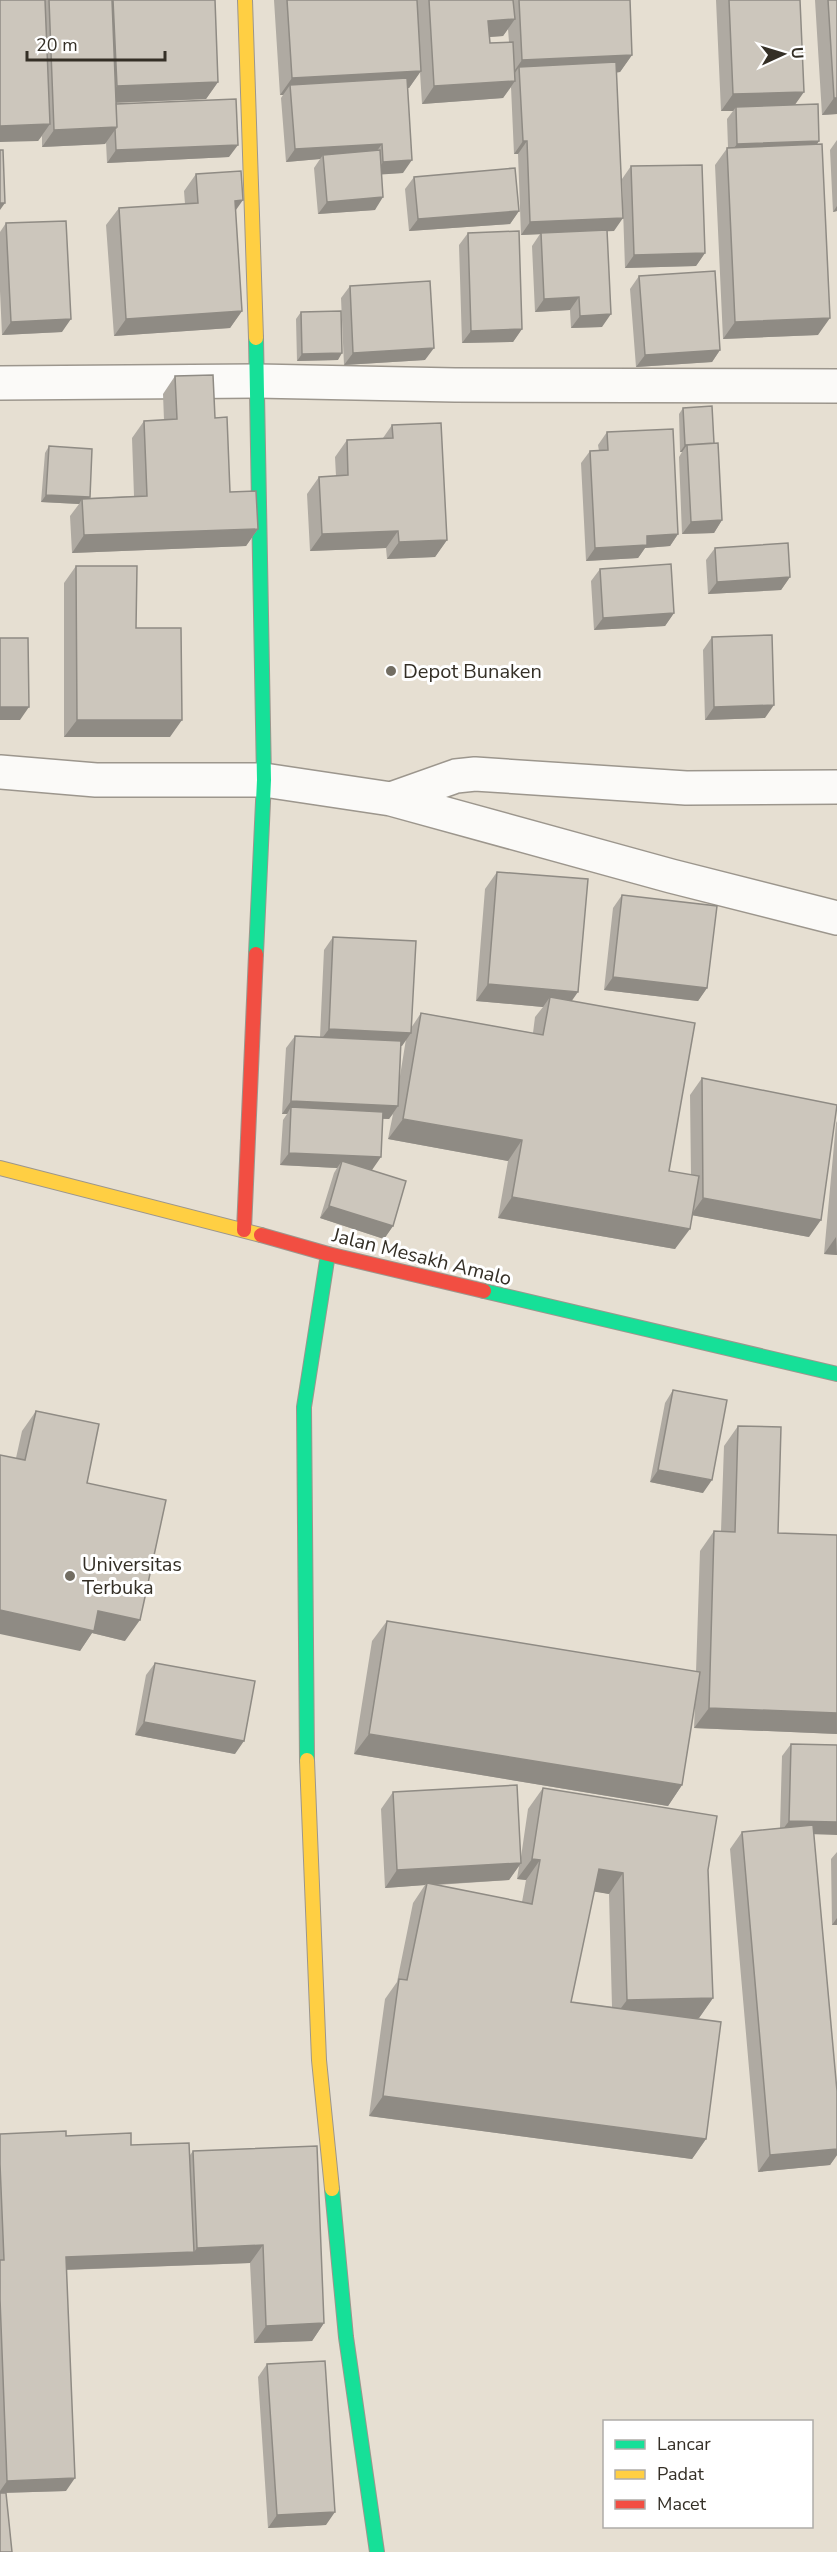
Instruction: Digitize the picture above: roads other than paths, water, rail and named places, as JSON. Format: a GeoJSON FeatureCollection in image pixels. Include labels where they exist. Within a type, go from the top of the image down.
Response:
{"type":"FeatureCollection","features":[{"type":"Feature","properties":{"kind":"street"},"geometry":{"type":"LineString","coordinates":[[244,1230],[264,780],[257,381],[245,0]]}},
{"type":"Feature","properties":{"kind":"street"},"geometry":{"type":"LineString","coordinates":[[0,383],[257,381],[455,385],[837,386]]}},
{"type":"Feature","properties":{"kind":"street"},"geometry":{"type":"LineString","coordinates":[[0,772],[96,780],[264,780],[391,799],[671,876],[837,918]]}},
{"type":"Feature","properties":{"kind":"street"},"geometry":{"type":"LineString","coordinates":[[391,799],[456,776],[475,774],[686,788],[837,787]]}},
{"type":"Feature","properties":{"kind":"street","name":"Jalan Mesakh Amalo"},"geometry":{"type":"LineString","coordinates":[[0,1168],[244,1230],[328,1254],[676,1338],[837,1374]]}},
{"type":"Feature","properties":{"kind":"street"},"geometry":{"type":"LineString","coordinates":[[328,1254],[304,1407],[305,1695],[319,2060],[346,2337],[377,2552]]}},
{"type":"Feature","properties":{"kind":"place","name":"Depot Bunaken"},"geometry":{"type":"Point","coordinates":[391,671]}},
{"type":"Feature","properties":{"kind":"place","name":"Universitas Terbuka"},"geometry":{"type":"Point","coordinates":[70,1576]}}]}
